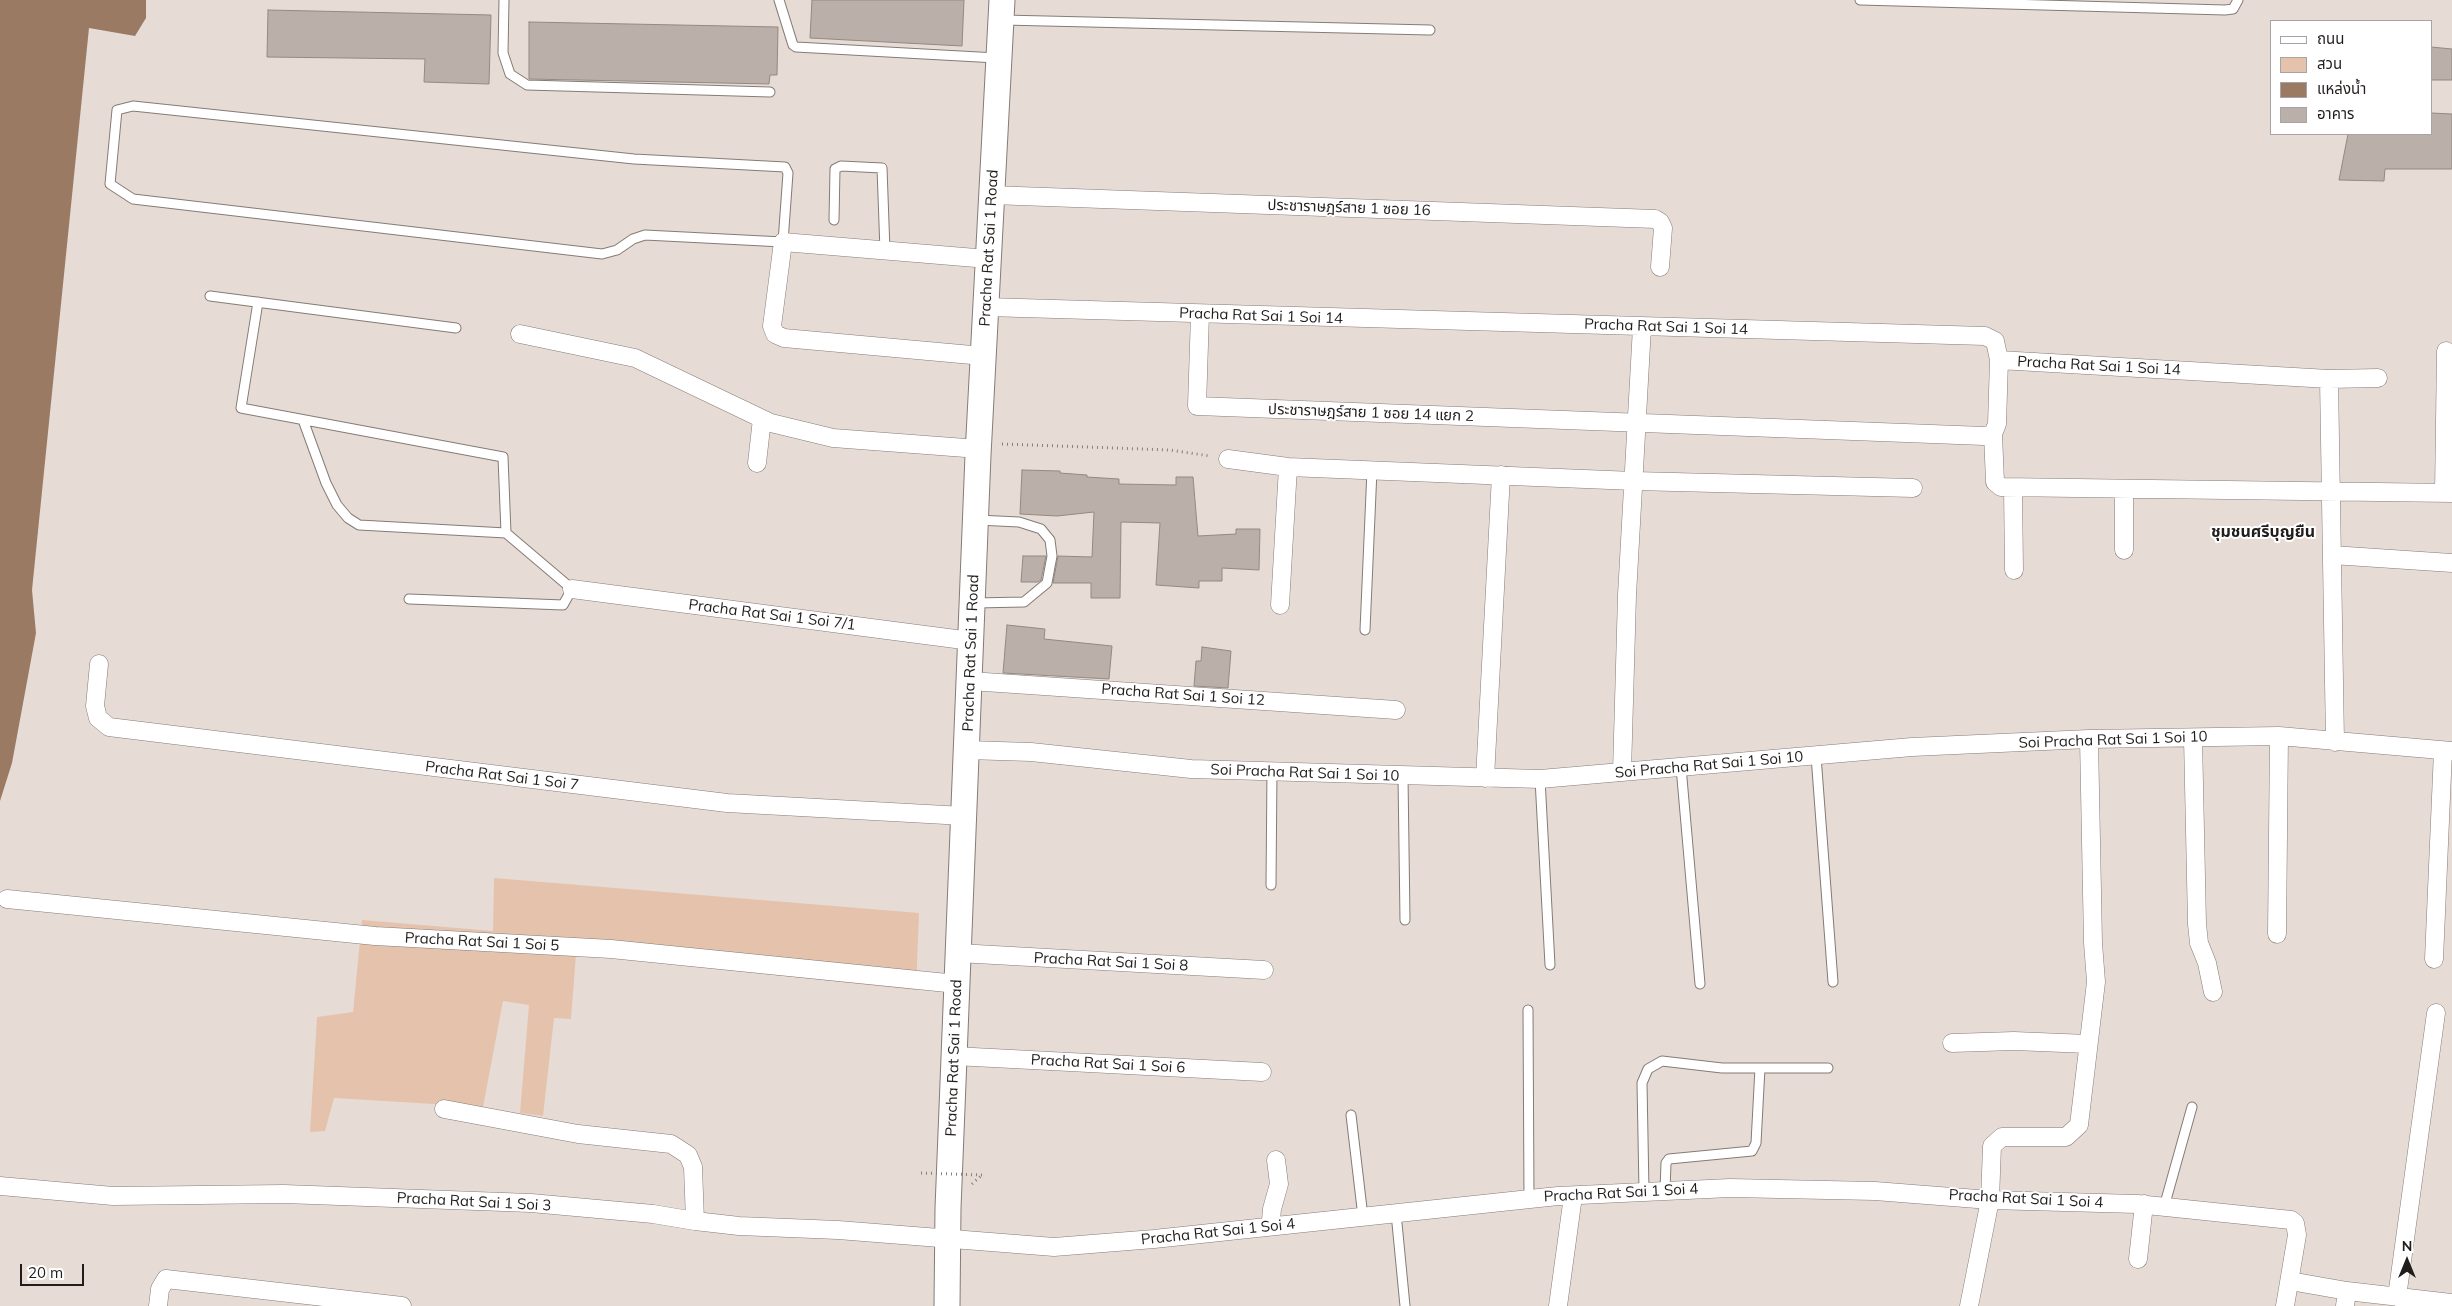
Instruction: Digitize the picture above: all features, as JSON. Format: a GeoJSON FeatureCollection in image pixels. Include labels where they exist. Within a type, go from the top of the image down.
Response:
{"type":"FeatureCollection","features":[{"type":"Feature","properties":{"kind":"main road","name":"Pracha Rat Sai 1 Road"},"geometry":{"type":"LineString","coordinates":[[947,1306],[947,1240],[979,445],[1001,10]]}},
{"type":"Feature","properties":{"kind":"main road"},"geometry":{"type":"LineString","coordinates":[[932,1306],[947,1278]]}},
{"type":"Feature","properties":{"kind":"main road"},"geometry":{"type":"LineString","coordinates":[[947,1278],[958,1306]]}},
{"type":"Feature","properties":{"kind":"street","name":"ประชาราษฎร์สาย 1 ซอย 16"},"geometry":{"type":"LineString","coordinates":[[991,195],[1655,219],[1660,222],[1663,228],[1660,266]]}},
{"type":"Feature","properties":{"kind":"street"},"geometry":{"type":"LineString","coordinates":[[983,356],[784,338],[775,334],[772,326],[783,242],[988,259]]}},
{"type":"Feature","properties":{"kind":"street","name":"Pracha Rat Sai 1 Soi 14"},"geometry":{"type":"LineString","coordinates":[[986,307],[1985,336],[1995,341],[1999,360],[2330,379],[2378,378]]}},
{"type":"Feature","properties":{"kind":"street","name":"ประชาราษฎร์สาย 1 ซอย 14 แยก 2"},"geometry":{"type":"LineString","coordinates":[[1200,314],[1197,406],[1637,423]]}},
{"type":"Feature","properties":{"kind":"street"},"geometry":{"type":"LineString","coordinates":[[1622,772],[1627,595],[1642,327]]}},
{"type":"Feature","properties":{"kind":"street"},"geometry":{"type":"LineString","coordinates":[[520,334],[635,358],[762,419],[833,438],[979,445]]}},
{"type":"Feature","properties":{"kind":"street"},"geometry":{"type":"LineString","coordinates":[[1999,360],[1996,424],[1993,434],[1996,482],[2001,487],[2331,493],[2448,493],[2446,351]]}},
{"type":"Feature","properties":{"kind":"street"},"geometry":{"type":"LineString","coordinates":[[2330,379],[2335,742]]}},
{"type":"Feature","properties":{"kind":"street"},"geometry":{"type":"LineString","coordinates":[[757,463],[762,419]]}},
{"type":"Feature","properties":{"kind":"street"},"geometry":{"type":"LineString","coordinates":[[1637,423],[1984,436],[1993,434]]}},
{"type":"Feature","properties":{"kind":"street"},"geometry":{"type":"LineString","coordinates":[[1228,459],[1288,467],[1634,481],[1913,488]]}},
{"type":"Feature","properties":{"kind":"street"},"geometry":{"type":"LineString","coordinates":[[1280,605],[1288,467]]}},
{"type":"Feature","properties":{"kind":"street"},"geometry":{"type":"LineString","coordinates":[[1485,778],[1501,475]]}},
{"type":"Feature","properties":{"kind":"street"},"geometry":{"type":"LineString","coordinates":[[2013,488],[2014,570]]}},
{"type":"Feature","properties":{"kind":"street"},"geometry":{"type":"LineString","coordinates":[[2124,489],[2124,550]]}},
{"type":"Feature","properties":{"kind":"street"},"geometry":{"type":"LineString","coordinates":[[2332,555],[2452,563]]}},
{"type":"Feature","properties":{"kind":"street","name":"Pracha Rat Sai 1 Soi 7/1"},"geometry":{"type":"LineString","coordinates":[[572,588],[971,641]]}},
{"type":"Feature","properties":{"kind":"street","name":"Pracha Rat Sai 1 Soi 7"},"geometry":{"type":"LineString","coordinates":[[99,664],[95,706],[98,718],[109,727],[727,803],[964,816]]}},
{"type":"Feature","properties":{"kind":"street","name":"Pracha Rat Sai 1 Soi 12"},"geometry":{"type":"LineString","coordinates":[[970,681],[1396,710]]}},
{"type":"Feature","properties":{"kind":"street"},"geometry":{"type":"LineString","coordinates":[[2277,934],[2279,736]]}},
{"type":"Feature","properties":{"kind":"street","name":"Soi Pracha Rat Sai 1 Soi 10"},"geometry":{"type":"LineString","coordinates":[[967,750],[1031,752],[1191,769],[1272,770],[1348,775],[1540,779],[1912,748],[2089,739],[2279,736],[2448,751]]}},
{"type":"Feature","properties":{"kind":"street"},"geometry":{"type":"LineString","coordinates":[[2193,738],[2197,924],[2199,943],[2213,992]]}},
{"type":"Feature","properties":{"kind":"street"},"geometry":{"type":"LineString","coordinates":[[1969,1306],[1990,1200],[1992,1146],[2002,1137],[2066,1137],[2079,1125],[2096,982],[2093,943],[2089,739]]}},
{"type":"Feature","properties":{"kind":"street"},"geometry":{"type":"LineString","coordinates":[[2434,959],[2448,751]]}},
{"type":"Feature","properties":{"kind":"street","name":"Pracha Rat Sai 1 Soi 5"},"geometry":{"type":"LineString","coordinates":[[7,899],[374,936],[611,949],[957,984]]}},
{"type":"Feature","properties":{"kind":"street","name":"Pracha Rat Sai 1 Soi 8"},"geometry":{"type":"LineString","coordinates":[[958,953],[1264,970]]}},
{"type":"Feature","properties":{"kind":"street"},"geometry":{"type":"LineString","coordinates":[[2398,1297],[2436,1013]]}},
{"type":"Feature","properties":{"kind":"street"},"geometry":{"type":"LineString","coordinates":[[1952,1043],[2014,1041],[2088,1044]]}},
{"type":"Feature","properties":{"kind":"street","name":"Pracha Rat Sai 1 Soi 6"},"geometry":{"type":"LineString","coordinates":[[954,1056],[1262,1072]]}},
{"type":"Feature","properties":{"kind":"street"},"geometry":{"type":"LineString","coordinates":[[444,1109],[578,1134],[671,1144],[688,1155],[693,1167],[695,1221]]}},
{"type":"Feature","properties":{"kind":"street"},"geometry":{"type":"LineString","coordinates":[[1274,1226],[1271,1220],[1272,1209],[1280,1184],[1276,1160]]}},
{"type":"Feature","properties":{"kind":"street","name":"Pracha Rat Sai 1 Soi 3"},"geometry":{"type":"LineString","coordinates":[[0,1186],[93,1195],[284,1194],[531,1203],[653,1214],[695,1221],[947,1240]]}},
{"type":"Feature","properties":{"kind":"street","name":"Pracha Rat Sai 1 Soi 4"},"geometry":{"type":"LineString","coordinates":[[947,1240],[1054,1247],[1529,1199],[1644,1191],[1730,1188],[1874,1191],[1990,1200],[2144,1204],[2291,1220],[2295,1223],[2297,1235],[2290,1281]]}},
{"type":"Feature","properties":{"kind":"street"},"geometry":{"type":"LineString","coordinates":[[1558,1306],[1572,1196]]}},
{"type":"Feature","properties":{"kind":"street"},"geometry":{"type":"LineString","coordinates":[[2138,1259],[2144,1204]]}},
{"type":"Feature","properties":{"kind":"street"},"geometry":{"type":"LineString","coordinates":[[158,1306],[160,1289],[166,1279],[402,1306]]}},
{"type":"Feature","properties":{"kind":"street"},"geometry":{"type":"LineString","coordinates":[[2285,1306],[2290,1281],[2346,1298],[2398,1297],[2449,1304]]}},
{"type":"Feature","properties":{"kind":"lane"},"geometry":{"type":"LineString","coordinates":[[504,0],[503,53],[510,74],[527,85],[770,92]]}},
{"type":"Feature","properties":{"kind":"lane"},"geometry":{"type":"LineString","coordinates":[[788,0],[778,0],[793,45],[796,47],[998,58]]}},
{"type":"Feature","properties":{"kind":"lane"},"geometry":{"type":"LineString","coordinates":[[1860,0],[2225,10],[2232,9],[2238,0]]}},
{"type":"Feature","properties":{"kind":"lane"},"geometry":{"type":"LineString","coordinates":[[1001,10],[1430,30]]}},
{"type":"Feature","properties":{"kind":"lane"},"geometry":{"type":"LineString","coordinates":[[133,106],[634,159],[785,167],[788,173],[783,242],[645,235],[633,239],[617,250],[602,254],[133,199],[110,184],[117,110],[133,106]]}},
{"type":"Feature","properties":{"kind":"lane"},"geometry":{"type":"LineString","coordinates":[[834,220],[835,169],[841,166],[882,168],[885,251]]}},
{"type":"Feature","properties":{"kind":"lane"},"geometry":{"type":"LineString","coordinates":[[210,296],[456,328]]}},
{"type":"Feature","properties":{"kind":"lane"},"geometry":{"type":"LineString","coordinates":[[258,302],[241,408],[503,457],[506,533]]}},
{"type":"Feature","properties":{"kind":"lane"},"geometry":{"type":"LineString","coordinates":[[303,420],[326,483],[337,505],[348,518],[359,525],[506,533],[572,588],[564,605],[409,600]]}},
{"type":"Feature","properties":{"kind":"lane"},"geometry":{"type":"LineString","coordinates":[[1365,630],[1372,470]]}},
{"type":"Feature","properties":{"kind":"lane"},"geometry":{"type":"LineString","coordinates":[[973,603],[1024,602],[1046,583],[1052,556],[1050,540],[1041,529],[1019,522],[976,520]]}},
{"type":"Feature","properties":{"kind":"lane"},"geometry":{"type":"LineString","coordinates":[[1816,756],[1833,982]]}},
{"type":"Feature","properties":{"kind":"lane"},"geometry":{"type":"LineString","coordinates":[[1681,767],[1700,984]]}},
{"type":"Feature","properties":{"kind":"lane"},"geometry":{"type":"LineString","coordinates":[[1271,884],[1272,770]]}},
{"type":"Feature","properties":{"kind":"lane"},"geometry":{"type":"LineString","coordinates":[[1403,776],[1404,920]]}},
{"type":"Feature","properties":{"kind":"lane"},"geometry":{"type":"LineString","coordinates":[[1540,779],[1550,965]]}},
{"type":"Feature","properties":{"kind":"lane"},"geometry":{"type":"LineString","coordinates":[[1528,1010],[1529,1199]]}},
{"type":"Feature","properties":{"kind":"lane"},"geometry":{"type":"LineString","coordinates":[[1644,1191],[1642,1083],[1648,1069],[1662,1061],[1722,1068],[1828,1068]]}},
{"type":"Feature","properties":{"kind":"lane"},"geometry":{"type":"LineString","coordinates":[[1665,1190],[1666,1163],[1670,1159],[1752,1151],[1756,1143],[1760,1068]]}},
{"type":"Feature","properties":{"kind":"lane"},"geometry":{"type":"LineString","coordinates":[[2164,1207],[2192,1107]]}},
{"type":"Feature","properties":{"kind":"lane"},"geometry":{"type":"LineString","coordinates":[[1351,1115],[1363,1217]]}},
{"type":"Feature","properties":{"kind":"lane"},"geometry":{"type":"LineString","coordinates":[[1396,1213],[1405,1306]]}},
{"type":"Feature","properties":{"kind":"path"},"geometry":{"type":"LineString","coordinates":[[979,445],[1170,450],[1228,459]]}},
{"type":"Feature","properties":{"kind":"path"},"geometry":{"type":"LineString","coordinates":[[921,1173],[982,1175]]}},
{"type":"Feature","properties":{"kind":"green space"},"geometry":{"type":"Polygon","coordinates":[[[494,878],[919,913],[916,990],[576,954],[571,1019],[554,1018],[543,1116],[520,1113],[529,1005],[503,1001],[483,1107],[334,1098],[325,1131],[310,1132],[317,1017],[353,1012],[362,920],[493,931],[494,878]]]}},
{"type":"Feature","properties":{"kind":"water"},"geometry":{"type":"Polygon","coordinates":[[[0,0],[146,0],[146,18],[135,36],[89,28],[32,590],[36,633],[12,763],[0,801],[0,0]]]}},
{"type":"Feature","properties":{"kind":"building"},"geometry":{"type":"Polygon","coordinates":[[[812,0],[964,0],[962,46],[810,38],[812,0]]]}},
{"type":"Feature","properties":{"kind":"building"},"geometry":{"type":"Polygon","coordinates":[[[268,10],[491,15],[489,84],[424,82],[425,59],[267,57],[268,10]]]}},
{"type":"Feature","properties":{"kind":"building"},"geometry":{"type":"Polygon","coordinates":[[[529,22],[778,27],[777,75],[770,75],[769,84],[529,79],[529,22]]]}},
{"type":"Feature","properties":{"kind":"building"},"geometry":{"type":"Polygon","coordinates":[[[2432,47],[2452,49],[2452,80],[2432,80],[2432,47]]]}},
{"type":"Feature","properties":{"kind":"building"},"geometry":{"type":"Polygon","coordinates":[[[2432,113],[2452,114],[2452,169],[2385,169],[2384,181],[2339,180],[2348,135],[2432,135],[2432,113]]]}},
{"type":"Feature","properties":{"kind":"building"},"geometry":{"type":"Polygon","coordinates":[[[1022,470],[1060,471],[1060,473],[1087,475],[1087,477],[1119,479],[1119,484],[1176,485],[1176,477],[1193,477],[1198,536],[1236,534],[1236,529],[1260,529],[1259,570],[1222,568],[1222,581],[1199,581],[1199,588],[1156,585],[1160,523],[1121,522],[1120,598],[1091,598],[1091,583],[1053,583],[1058,556],[1092,557],[1094,512],[1057,516],[1020,514],[1022,470]]]}},
{"type":"Feature","properties":{"kind":"building"},"geometry":{"type":"Polygon","coordinates":[[[1023,556],[1046,556],[1041,580],[1038,582],[1021,582],[1023,556]]]}},
{"type":"Feature","properties":{"kind":"building"},"geometry":{"type":"Polygon","coordinates":[[[1007,625],[1045,629],[1044,639],[1112,646],[1109,679],[1003,673],[1007,625]]]}},
{"type":"Feature","properties":{"kind":"building"},"geometry":{"type":"Polygon","coordinates":[[[1202,647],[1231,651],[1228,688],[1194,686],[1196,661],[1201,661],[1202,647]]]}},
{"type":"Feature","properties":{"kind":"district","name":"ชุมชนศรีบุญยืน"},"geometry":{"type":"Point","coordinates":[2263,532]}}]}
